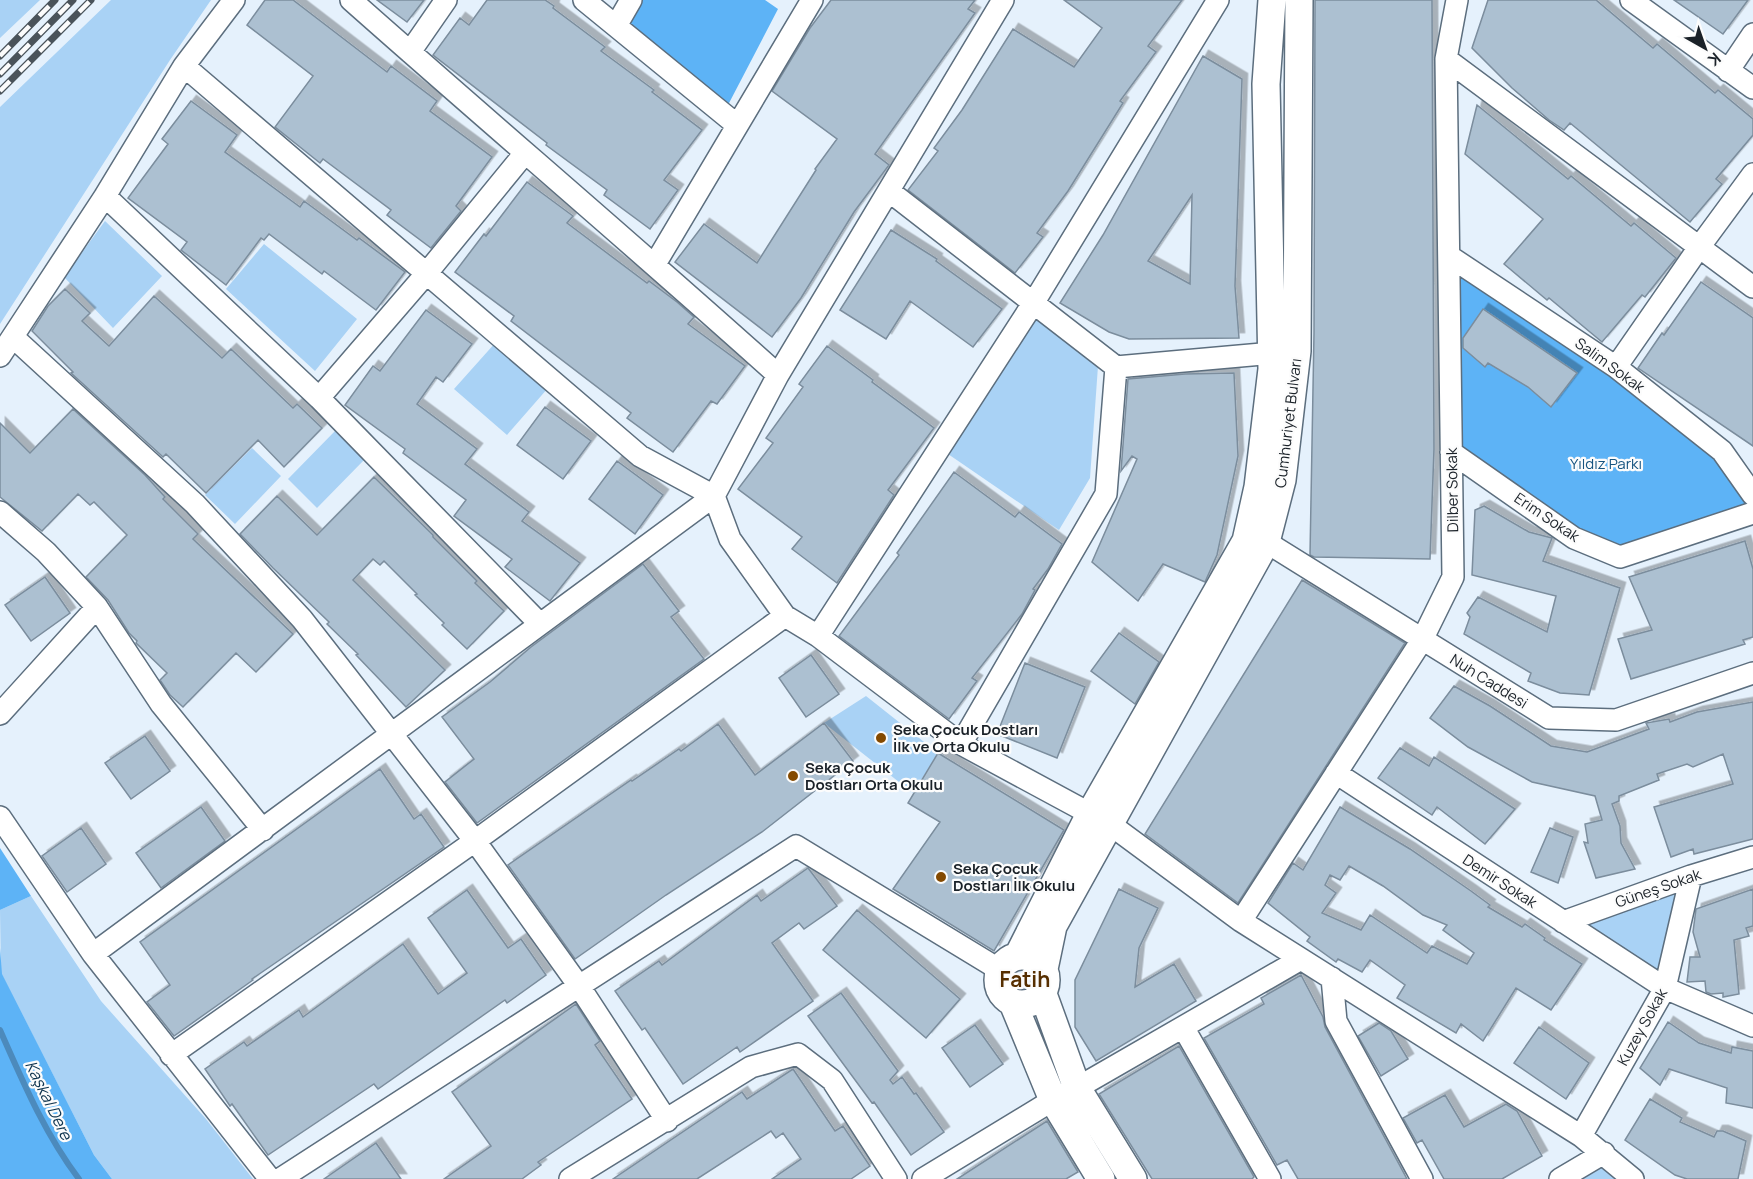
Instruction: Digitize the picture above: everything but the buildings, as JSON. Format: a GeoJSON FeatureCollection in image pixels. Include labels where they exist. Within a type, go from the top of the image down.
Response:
{"type":"FeatureCollection","features":[{"type":"Feature","properties":{"kind":"main road","name":"Cumhuriyet Bulvarı"},"geometry":{"type":"LineString","coordinates":[[1272,0],[1266,84],[1284,353]]}},
{"type":"Feature","properties":{"kind":"main road","name":"Cumhuriyet Bulvarı"},"geometry":{"type":"LineString","coordinates":[[1009,963],[1100,820],[1256,542],[1258,487],[1272,369],[1284,353],[1299,0]]}},
{"type":"Feature","properties":{"kind":"main road","name":"Cumhuriyet Bulvarı"},"geometry":{"type":"LineString","coordinates":[[1043,981],[1053,926],[1100,820]]}},
{"type":"Feature","properties":{"kind":"main road"},"geometry":{"type":"LineString","coordinates":[[1101,1179],[1053,1100],[1013,1003],[1001,993],[998,986],[1009,963],[1033,958],[1043,981],[1077,1088],[1133,1179]]}},
{"type":"Feature","properties":{"kind":"main road"},"geometry":{"type":"LineString","coordinates":[[1013,1003],[1029,1004],[1043,981]]}},
{"type":"Feature","properties":{"kind":"street"},"geometry":{"type":"LineString","coordinates":[[0,356],[105,196],[184,66],[234,0]]}},
{"type":"Feature","properties":{"kind":"street"},"geometry":{"type":"LineString","coordinates":[[351,0],[655,264],[778,375]]}},
{"type":"Feature","properties":{"kind":"street"},"geometry":{"type":"LineString","coordinates":[[410,52],[446,0]]}},
{"type":"Feature","properties":{"kind":"street"},"geometry":{"type":"LineString","coordinates":[[584,0],[737,125]]}},
{"type":"Feature","properties":{"kind":"street"},"geometry":{"type":"LineString","coordinates":[[616,26],[631,0]]}},
{"type":"Feature","properties":{"kind":"street"},"geometry":{"type":"LineString","coordinates":[[655,264],[812,0]]}},
{"type":"Feature","properties":{"kind":"street"},"geometry":{"type":"LineString","coordinates":[[93,954],[714,496],[778,375],[1003,0]]}},
{"type":"Feature","properties":{"kind":"street"},"geometry":{"type":"LineString","coordinates":[[818,636],[1034,302],[1218,0]]}},
{"type":"Feature","properties":{"kind":"street","name":"Dilber Sokak"},"geometry":{"type":"LineString","coordinates":[[1241,921],[1422,640],[1453,577],[1446,59],[1457,0]]}},
{"type":"Feature","properties":{"kind":"street"},"geometry":{"type":"LineString","coordinates":[[1630,0],[1753,88]]}},
{"type":"Feature","properties":{"kind":"street"},"geometry":{"type":"LineString","coordinates":[[1728,71],[1753,34]]}},
{"type":"Feature","properties":{"kind":"street"},"geometry":{"type":"LineString","coordinates":[[1446,59],[1753,287]]}},
{"type":"Feature","properties":{"kind":"street"},"geometry":{"type":"LineString","coordinates":[[184,66],[640,456],[714,496],[730,539],[785,616],[818,636],[961,744],[1100,820],[1241,921],[1581,1136],[1633,1179]]}},
{"type":"Feature","properties":{"kind":"street"},"geometry":{"type":"LineString","coordinates":[[319,398],[426,274],[525,153]]}},
{"type":"Feature","properties":{"kind":"street"},"geometry":{"type":"LineString","coordinates":[[1616,367],[1753,174]]}},
{"type":"Feature","properties":{"kind":"street"},"geometry":{"type":"LineString","coordinates":[[889,191],[1116,367],[1284,353]]}},
{"type":"Feature","properties":{"kind":"street"},"geometry":{"type":"LineString","coordinates":[[105,196],[319,398],[539,623]]}},
{"type":"Feature","properties":{"kind":"street","name":"Salim Sokak"},"geometry":{"type":"LineString","coordinates":[[1449,256],[1616,367],[1722,451],[1753,495]]}},
{"type":"Feature","properties":{"kind":"street"},"geometry":{"type":"LineString","coordinates":[[13,337],[195,504],[302,619],[475,841],[579,986],[667,1121]]}},
{"type":"Feature","properties":{"kind":"street"},"geometry":{"type":"LineString","coordinates":[[961,744],[1106,494],[1116,367]]}},
{"type":"Feature","properties":{"kind":"street","name":"Erim Sokak"},"geometry":{"type":"LineString","coordinates":[[1451,452],[1574,538],[1620,557],[1753,513]]}},
{"type":"Feature","properties":{"kind":"street"},"geometry":{"type":"LineString","coordinates":[[0,512],[45,552],[97,607],[160,704],[262,830]]}},
{"type":"Feature","properties":{"kind":"street","name":"Nuh Caddesi"},"geometry":{"type":"LineString","coordinates":[[1256,542],[1549,718],[1616,720],[1753,673]]}},
{"type":"Feature","properties":{"kind":"street"},"geometry":{"type":"LineString","coordinates":[[0,714],[97,607]]}},
{"type":"Feature","properties":{"kind":"street"},"geometry":{"type":"LineString","coordinates":[[171,1055],[475,841],[785,616]]}},
{"type":"Feature","properties":{"kind":"street","name":"Demir Sokak"},"geometry":{"type":"LineString","coordinates":[[1336,773],[1665,988],[1753,1026]]}},
{"type":"Feature","properties":{"kind":"street"},"geometry":{"type":"LineString","coordinates":[[0,817],[93,954],[270,1179]]}},
{"type":"Feature","properties":{"kind":"street"},"geometry":{"type":"LineString","coordinates":[[280,1179],[796,846],[1009,963]]}},
{"type":"Feature","properties":{"kind":"street","name":"Güneş Sokak"},"geometry":{"type":"LineString","coordinates":[[1563,922],[1691,876],[1753,857]]}},
{"type":"Feature","properties":{"kind":"street","name":"Kuzey Sokak"},"geometry":{"type":"LineString","coordinates":[[1581,1136],[1665,988],[1691,876]]}},
{"type":"Feature","properties":{"kind":"street"},"geometry":{"type":"LineString","coordinates":[[923,1179],[1053,1100],[1301,959]]}},
{"type":"Feature","properties":{"kind":"street"},"geometry":{"type":"LineString","coordinates":[[1332,978],[1336,1022],[1422,1179]]}},
{"type":"Feature","properties":{"kind":"street"},"geometry":{"type":"LineString","coordinates":[[1183,1027],[1270,1179]]}},
{"type":"Feature","properties":{"kind":"street"},"geometry":{"type":"LineString","coordinates":[[570,1179],[751,1067],[798,1054],[832,1080],[896,1179]]}},
{"type":"Feature","properties":{"kind":"street"},"geometry":{"type":"LineString","coordinates":[[1560,1179],[1604,1153]]}},
{"type":"Feature","properties":{"kind":"shaded area"},"geometry":{"type":"Polygon","coordinates":[[[0,0],[40,0],[0,38],[0,0]]]}},
{"type":"Feature","properties":{"kind":"shaded area"},"geometry":{"type":"Polygon","coordinates":[[[111,0],[211,0],[0,324],[0,107],[111,0]]]}},
{"type":"Feature","properties":{"kind":"shaded area"},"geometry":{"type":"Polygon","coordinates":[[[105,221],[162,276],[113,328],[64,277],[105,221]]]}},
{"type":"Feature","properties":{"kind":"shaded area"},"geometry":{"type":"Polygon","coordinates":[[[264,244],[357,319],[315,371],[226,289],[264,244]]]}},
{"type":"Feature","properties":{"kind":"shaded area"},"geometry":{"type":"Polygon","coordinates":[[[1037,318],[1098,366],[1090,478],[1059,530],[948,454],[1037,318]]]}},
{"type":"Feature","properties":{"kind":"shaded area"},"geometry":{"type":"Polygon","coordinates":[[[496,342],[548,388],[507,435],[454,389],[496,342]]]}},
{"type":"Feature","properties":{"kind":"shaded area"},"geometry":{"type":"Polygon","coordinates":[[[335,431],[364,460],[317,508],[288,479],[335,431]]]}},
{"type":"Feature","properties":{"kind":"shaded area"},"geometry":{"type":"Polygon","coordinates":[[[252,448],[281,476],[235,524],[205,495],[252,448]]]}},
{"type":"Feature","properties":{"kind":"shaded area","name":"Seka Çocuk Dostları İlk ve Orta Okulu"},"geometry":{"type":"Polygon","coordinates":[[[866,696],[938,753],[913,793],[824,723],[866,696]]]}},
{"type":"Feature","properties":{"kind":"shaded area"},"geometry":{"type":"Polygon","coordinates":[[[1691,876],[1665,988],[1563,922],[1691,876]]]}},
{"type":"Feature","properties":{"kind":"shaded area"},"geometry":{"type":"Polygon","coordinates":[[[31,896],[101,1001],[206,1119],[253,1179],[112,1179],[94,1155],[1,973],[0,910],[31,896]]]}},
{"type":"Feature","properties":{"kind":"shaded area"},"geometry":{"type":"Polygon","coordinates":[[[1605,1163],[1625,1179],[1582,1179],[1605,1163]]]}},
{"type":"Feature","properties":{"kind":"green space"},"geometry":{"type":"Polygon","coordinates":[[[641,0],[765,0],[778,9],[728,105],[626,26],[641,0]]]}},
{"type":"Feature","properties":{"kind":"green space","name":"Yıldız Parkı"},"geometry":{"type":"Polygon","coordinates":[[[1449,256],[1722,451],[1753,513],[1620,557],[1451,452],[1449,256]]]}},
{"type":"Feature","properties":{"kind":"green space"},"geometry":{"type":"Polygon","coordinates":[[[0,848],[31,896],[0,910],[0,848]]]}},
{"type":"Feature","properties":{"kind":"green space"},"geometry":{"type":"Polygon","coordinates":[[[0,948],[2,974],[94,1155],[112,1179],[0,1179],[0,948]]]}},
{"type":"Feature","properties":{"kind":"waterway","name":"Kaşkal Dere"},"geometry":{"type":"LineString","coordinates":[[0,1030],[45,1126],[79,1179]]}},
{"type":"Feature","properties":{"kind":"railway"},"geometry":{"type":"LineString","coordinates":[[0,56],[55,0]]}},
{"type":"Feature","properties":{"kind":"railway"},"geometry":{"type":"LineString","coordinates":[[0,74],[73,0]]}},
{"type":"Feature","properties":{"kind":"railway"},"geometry":{"type":"LineString","coordinates":[[0,91],[91,0]]}},
{"type":"Feature","properties":{"kind":"place","name":"Seka Çocuk Dostları İlk ve Orta Okulu"},"geometry":{"type":"Point","coordinates":[881,738]}},
{"type":"Feature","properties":{"kind":"place","name":"Seka Çocuk Dostları Orta Okulu"},"geometry":{"type":"Point","coordinates":[793,776]}},
{"type":"Feature","properties":{"kind":"place","name":"Seka Çocuk Dostları İlk Okulu"},"geometry":{"type":"Point","coordinates":[941,877]}},
{"type":"Feature","properties":{"kind":"district","name":"Fatih"},"geometry":{"type":"Point","coordinates":[1025,979]}}]}
